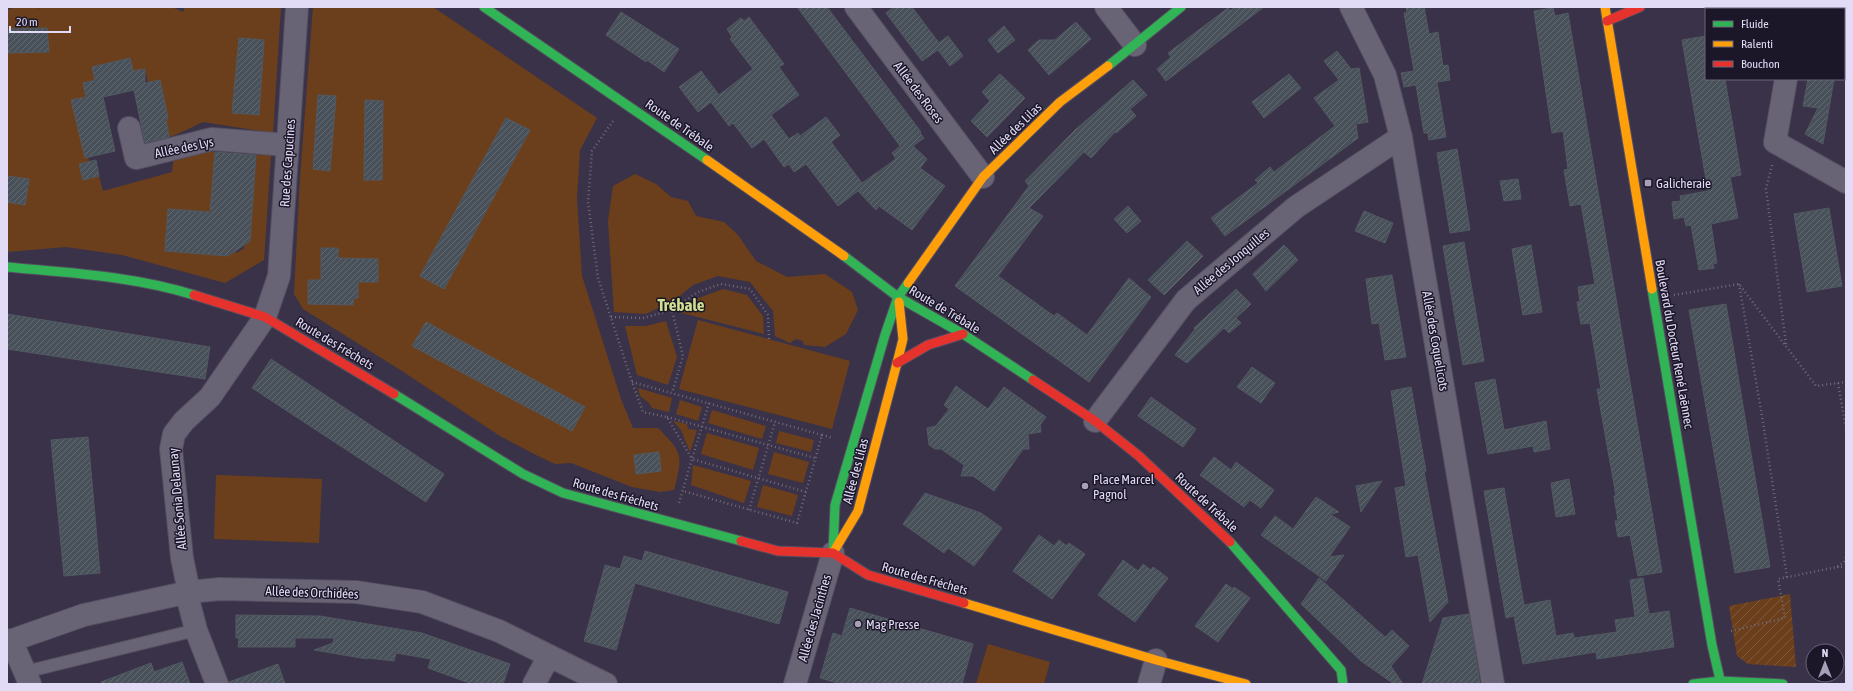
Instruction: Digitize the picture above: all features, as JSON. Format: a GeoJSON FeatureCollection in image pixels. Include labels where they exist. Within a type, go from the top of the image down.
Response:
{"type":"FeatureCollection","features":[{"type":"Feature","properties":{"kind":"street","name":"Rue des Capucines"},"geometry":{"type":"LineString","coordinates":[[265,317],[279,276],[297,7]]}},
{"type":"Feature","properties":{"kind":"street","name":"Route de Trébale"},"geometry":{"type":"LineString","coordinates":[[484,7],[626,103],[860,267],[898,297],[963,334],[1095,421],[1139,456],[1227,538],[1341,670],[1343,684]]}},
{"type":"Feature","properties":{"kind":"street","name":"Allée des Roses"},"geometry":{"type":"LineString","coordinates":[[856,7],[982,177]]}},
{"type":"Feature","properties":{"kind":"street"},"geometry":{"type":"LineString","coordinates":[[1106,7],[1135,45]]}},
{"type":"Feature","properties":{"kind":"street","name":"Allée des Lilas"},"geometry":{"type":"LineString","coordinates":[[833,553],[836,505],[885,335],[898,297],[982,177],[1060,102],[1135,45],[1181,7]]}},
{"type":"Feature","properties":{"kind":"street","name":"Allée des Coquelicots"},"geometry":{"type":"LineString","coordinates":[[1351,7],[1385,75],[1401,137],[1493,684]]}},
{"type":"Feature","properties":{"kind":"street","name":"Boulevard du Docteur René Laënnec"},"geometry":{"type":"LineString","coordinates":[[1605,7],[1712,645],[1721,683]]}},
{"type":"Feature","properties":{"kind":"street"},"geometry":{"type":"LineString","coordinates":[[1607,21],[1640,7]]}},
{"type":"Feature","properties":{"kind":"street"},"geometry":{"type":"LineString","coordinates":[[1786,80],[1775,142],[1846,182]]}},
{"type":"Feature","properties":{"kind":"street","name":"Allée des Lys"},"geometry":{"type":"LineString","coordinates":[[128,128],[136,158],[212,139],[287,145]]}},
{"type":"Feature","properties":{"kind":"street","name":"Allée des Jonquilles"},"geometry":{"type":"LineString","coordinates":[[1095,421],[1186,300],[1296,207],[1401,137]]}},
{"type":"Feature","properties":{"kind":"street","name":"Route des Fréchets"},"geometry":{"type":"LineString","coordinates":[[7,267],[97,276],[172,288],[265,317],[375,382],[523,474],[563,493],[673,524],[778,551],[833,553],[868,575],[1156,660],[1246,684]]}},
{"type":"Feature","properties":{"kind":"street","name":"Allée des Lilas"},"geometry":{"type":"LineString","coordinates":[[833,553],[858,511],[897,364],[903,339],[898,297]]}},
{"type":"Feature","properties":{"kind":"street","name":"Allée Sonia Delaunay"},"geometry":{"type":"LineString","coordinates":[[217,684],[196,630],[189,603],[189,592],[182,558],[171,449],[174,434],[184,421],[210,397],[265,317]]}},
{"type":"Feature","properties":{"kind":"street"},"geometry":{"type":"LineString","coordinates":[[897,364],[917,349],[943,339],[963,334]]}},
{"type":"Feature","properties":{"kind":"street","name":"Allée des Jacinthes"},"geometry":{"type":"LineString","coordinates":[[795,684],[833,553]]}},
{"type":"Feature","properties":{"kind":"street","name":"Allée des Orchidées"},"geometry":{"type":"LineString","coordinates":[[9,641],[84,615],[189,592],[220,589],[356,592],[422,602],[499,631],[606,684]]}},
{"type":"Feature","properties":{"kind":"street"},"geometry":{"type":"LineString","coordinates":[[9,641],[27,678]]}},
{"type":"Feature","properties":{"kind":"street"},"geometry":{"type":"LineString","coordinates":[[534,684],[549,656]]}},
{"type":"Feature","properties":{"kind":"street"},"geometry":{"type":"LineString","coordinates":[[1149,684],[1156,660]]}},
{"type":"Feature","properties":{"kind":"street"},"geometry":{"type":"LineString","coordinates":[[1693,684],[1783,684]]}},
{"type":"Feature","properties":{"kind":"lane"},"geometry":{"type":"LineString","coordinates":[[27,678],[196,630]]}},
{"type":"Feature","properties":{"kind":"path"},"geometry":{"type":"LineString","coordinates":[[614,121],[592,151],[588,202],[598,278],[643,412],[667,417],[815,458]]}},
{"type":"Feature","properties":{"kind":"path"},"geometry":{"type":"LineString","coordinates":[[1773,161],[1766,190],[1786,345]]}},
{"type":"Feature","properties":{"kind":"path"},"geometry":{"type":"LineString","coordinates":[[611,318],[643,318],[672,310],[698,292],[721,284],[750,289],[768,315],[768,340]]}},
{"type":"Feature","properties":{"kind":"path"},"geometry":{"type":"LineString","coordinates":[[1739,284],[1816,386],[1846,382]]}},
{"type":"Feature","properties":{"kind":"path"},"geometry":{"type":"LineString","coordinates":[[1669,295],[1739,284]]}},
{"type":"Feature","properties":{"kind":"path"},"geometry":{"type":"LineString","coordinates":[[1739,284],[1762,416],[1787,577]]}},
{"type":"Feature","properties":{"kind":"path"},"geometry":{"type":"LineString","coordinates":[[672,310],[683,356],[672,393]]}},
{"type":"Feature","properties":{"kind":"path"},"geometry":{"type":"LineString","coordinates":[[632,382],[838,439]]}},
{"type":"Feature","properties":{"kind":"path"},"geometry":{"type":"LineString","coordinates":[[1838,383],[1846,429]]}},
{"type":"Feature","properties":{"kind":"path"},"geometry":{"type":"LineString","coordinates":[[673,524],[709,403]]}},
{"type":"Feature","properties":{"kind":"path"},"geometry":{"type":"LineString","coordinates":[[667,417],[692,458],[806,492]]}},
{"type":"Feature","properties":{"kind":"path"},"geometry":{"type":"LineString","coordinates":[[749,510],[775,422]]}},
{"type":"Feature","properties":{"kind":"path"},"geometry":{"type":"LineString","coordinates":[[799,529],[797,523],[822,435]]}},
{"type":"Feature","properties":{"kind":"path"},"geometry":{"type":"LineString","coordinates":[[682,491],[797,523]]}},
{"type":"Feature","properties":{"kind":"path"},"geometry":{"type":"LineString","coordinates":[[1837,567],[1844,562],[1846,557]]}},
{"type":"Feature","properties":{"kind":"path"},"geometry":{"type":"LineString","coordinates":[[1731,637],[1731,630],[1785,618],[1778,579],[1837,567],[1846,567]]}},
{"type":"Feature","properties":{"kind":"shaded area"},"geometry":{"type":"Polygon","coordinates":[[[16,7],[36,7],[39,9],[40,7],[172,7],[183,12],[185,7],[281,7],[273,133],[203,122],[169,137],[166,119],[168,118],[160,81],[148,83],[145,69],[133,71],[130,58],[92,67],[95,80],[83,83],[86,97],[71,100],[84,139],[89,161],[79,164],[83,179],[99,176],[103,191],[172,172],[174,153],[202,150],[215,152],[210,212],[168,209],[165,251],[228,256],[235,251],[237,253],[244,248],[244,246],[250,241],[256,155],[271,155],[264,260],[225,283],[122,255],[66,247],[7,252],[7,10],[16,7]]]}},
{"type":"Feature","properties":{"kind":"shaded area"},"geometry":{"type":"Polygon","coordinates":[[[313,7],[433,7],[597,118],[580,150],[577,199],[582,276],[621,399],[633,428],[658,428],[672,443],[679,455],[679,469],[674,490],[660,492],[632,487],[571,463],[555,464],[536,455],[500,436],[402,371],[303,309],[294,294],[300,178],[313,7]]]}},
{"type":"Feature","properties":{"kind":"shaded area"},"geometry":{"type":"Polygon","coordinates":[[[635,174],[656,184],[671,197],[688,201],[696,216],[724,222],[738,235],[756,261],[787,277],[825,274],[852,292],[858,310],[846,334],[825,347],[804,345],[803,341],[796,339],[790,343],[775,336],[773,311],[750,282],[718,276],[693,285],[676,299],[646,314],[614,312],[608,221],[613,186],[635,174]]]}},
{"type":"Feature","properties":{"kind":"shaded area"},"geometry":{"type":"Polygon","coordinates":[[[723,289],[747,295],[763,316],[764,334],[678,312],[699,298],[723,289]]]}},
{"type":"Feature","properties":{"kind":"shaded area"},"geometry":{"type":"Polygon","coordinates":[[[698,320],[850,361],[832,429],[679,389],[698,320]]]}},
{"type":"Feature","properties":{"kind":"shaded area"},"geometry":{"type":"Polygon","coordinates":[[[666,321],[677,357],[668,385],[637,375],[625,326],[646,326],[666,321]]]}},
{"type":"Feature","properties":{"kind":"shaded area"},"geometry":{"type":"Polygon","coordinates":[[[638,388],[672,398],[669,412],[652,408],[649,403],[640,396],[638,388]]]}},
{"type":"Feature","properties":{"kind":"shaded area"},"geometry":{"type":"Polygon","coordinates":[[[680,400],[702,407],[698,421],[676,414],[680,400]]]}},
{"type":"Feature","properties":{"kind":"shaded area"},"geometry":{"type":"Polygon","coordinates":[[[712,410],[766,426],[762,439],[708,423],[712,410]]]}},
{"type":"Feature","properties":{"kind":"shaded area"},"geometry":{"type":"Polygon","coordinates":[[[673,421],[687,424],[688,429],[697,430],[690,452],[681,430],[673,421]]]}},
{"type":"Feature","properties":{"kind":"shaded area"},"geometry":{"type":"Polygon","coordinates":[[[779,431],[814,440],[811,452],[776,443],[779,431]]]}},
{"type":"Feature","properties":{"kind":"shaded area"},"geometry":{"type":"Polygon","coordinates":[[[707,433],[759,448],[753,470],[701,454],[707,433]]]}},
{"type":"Feature","properties":{"kind":"shaded area"},"geometry":{"type":"Polygon","coordinates":[[[774,452],[809,462],[803,483],[768,474],[774,452]]]}},
{"type":"Feature","properties":{"kind":"shaded area"},"geometry":{"type":"Polygon","coordinates":[[[693,465],[751,481],[744,503],[691,485],[693,465]]]}},
{"type":"Feature","properties":{"kind":"shaded area"},"geometry":{"type":"Polygon","coordinates":[[[216,475],[322,479],[319,543],[214,539],[216,475]]]}},
{"type":"Feature","properties":{"kind":"shaded area"},"geometry":{"type":"Polygon","coordinates":[[[763,485],[798,495],[792,516],[757,507],[763,485]]]}},
{"type":"Feature","properties":{"kind":"shaded area"},"geometry":{"type":"Polygon","coordinates":[[[1790,594],[1796,667],[1748,664],[1737,656],[1729,606],[1790,594]]]}},
{"type":"Feature","properties":{"kind":"shaded area"},"geometry":{"type":"Polygon","coordinates":[[[988,644],[1050,662],[1044,684],[976,684],[988,644]]]}},
{"type":"Feature","properties":{"kind":"building"},"geometry":{"type":"Polygon","coordinates":[[[797,7],[827,7],[921,132],[920,133],[924,138],[913,146],[927,159],[920,168],[945,186],[912,230],[879,206],[876,210],[858,191],[838,206],[806,164],[794,172],[789,164],[784,167],[764,139],[752,148],[733,123],[729,126],[711,102],[698,112],[679,87],[701,71],[719,95],[753,69],[730,39],[732,37],[727,29],[741,18],[744,21],[749,17],[784,64],[779,67],[799,95],[771,115],[789,139],[798,133],[800,136],[826,117],[840,135],[831,142],[862,183],[896,159],[892,153],[900,146],[797,7]]]}},
{"type":"Feature","properties":{"kind":"building"},"geometry":{"type":"Polygon","coordinates":[[[894,7],[912,7],[939,43],[948,36],[963,56],[950,66],[938,50],[922,61],[886,13],[894,7]]]}},
{"type":"Feature","properties":{"kind":"building"},"geometry":{"type":"Polygon","coordinates":[[[1235,7],[1264,7],[1166,81],[1157,69],[1171,57],[1168,53],[1228,8],[1230,11],[1235,7]]]}},
{"type":"Feature","properties":{"kind":"building"},"geometry":{"type":"Polygon","coordinates":[[[1406,7],[1424,7],[1429,34],[1438,32],[1443,66],[1448,65],[1450,80],[1437,82],[1446,137],[1429,140],[1428,133],[1424,133],[1416,85],[1404,87],[1401,73],[1414,71],[1404,13],[1407,13],[1406,7]]]}},
{"type":"Feature","properties":{"kind":"building"},"geometry":{"type":"Polygon","coordinates":[[[1553,8],[1555,16],[1568,13],[1662,572],[1638,576],[1630,535],[1618,537],[1615,521],[1618,521],[1614,496],[1616,496],[1597,389],[1601,389],[1590,323],[1581,324],[1577,302],[1580,302],[1578,287],[1595,284],[1581,204],[1570,206],[1564,170],[1568,169],[1563,131],[1552,133],[1534,11],[1553,8]]]}},
{"type":"Feature","properties":{"kind":"building"},"geometry":{"type":"Polygon","coordinates":[[[621,12],[679,49],[664,72],[647,60],[646,62],[606,35],[621,12]]]}},
{"type":"Feature","properties":{"kind":"building"},"geometry":{"type":"Polygon","coordinates":[[[1076,22],[1091,39],[1049,75],[1028,50],[1039,40],[1055,40],[1076,22]]]}},
{"type":"Feature","properties":{"kind":"building"},"geometry":{"type":"Polygon","coordinates":[[[1004,26],[1015,40],[998,53],[988,40],[1004,26]]]}},
{"type":"Feature","properties":{"kind":"building"},"geometry":{"type":"Polygon","coordinates":[[[47,28],[49,52],[7,53],[7,29],[47,28]]]}},
{"type":"Feature","properties":{"kind":"building"},"geometry":{"type":"Polygon","coordinates":[[[1705,36],[1705,80],[1725,80],[1741,175],[1730,177],[1738,218],[1711,224],[1717,263],[1713,264],[1714,268],[1699,270],[1691,225],[1686,226],[1684,217],[1674,219],[1672,202],[1681,201],[1680,196],[1708,191],[1682,40],[1705,36]]]}},
{"type":"Feature","properties":{"kind":"building"},"geometry":{"type":"Polygon","coordinates":[[[239,38],[264,40],[259,115],[232,113],[239,38]]]}},
{"type":"Feature","properties":{"kind":"building"},"geometry":{"type":"Polygon","coordinates":[[[1337,51],[1351,69],[1359,68],[1368,122],[1356,124],[1358,138],[1225,236],[1211,218],[1258,183],[1255,180],[1270,167],[1274,172],[1335,126],[1314,98],[1339,80],[1324,61],[1337,51]]]}},
{"type":"Feature","properties":{"kind":"building"},"geometry":{"type":"Polygon","coordinates":[[[130,58],[133,71],[145,69],[145,83],[160,80],[168,118],[166,119],[169,137],[145,143],[134,90],[103,97],[115,151],[85,158],[71,100],[86,97],[83,83],[95,80],[92,67],[130,58]]]}},
{"type":"Feature","properties":{"kind":"building"},"geometry":{"type":"Polygon","coordinates":[[[1000,74],[1025,98],[987,137],[971,121],[990,101],[982,92],[1000,74]]]}},
{"type":"Feature","properties":{"kind":"building"},"geometry":{"type":"Polygon","coordinates":[[[1289,74],[1301,88],[1264,118],[1252,102],[1289,74]]]}},
{"type":"Feature","properties":{"kind":"building"},"geometry":{"type":"Polygon","coordinates":[[[1133,80],[1147,95],[1130,109],[1136,116],[1116,133],[1115,132],[1091,158],[1084,152],[1029,208],[1043,216],[998,276],[1054,316],[1057,313],[1087,335],[1129,278],[1151,297],[1089,382],[955,286],[1029,186],[1025,181],[1075,130],[1133,80]]]}},
{"type":"Feature","properties":{"kind":"building"},"geometry":{"type":"Polygon","coordinates":[[[1808,80],[1834,80],[1823,144],[1805,134],[1818,108],[1803,106],[1808,80]]]}},
{"type":"Feature","properties":{"kind":"building"},"geometry":{"type":"Polygon","coordinates":[[[318,95],[336,96],[330,171],[313,169],[318,95]]]}},
{"type":"Feature","properties":{"kind":"building"},"geometry":{"type":"Polygon","coordinates":[[[365,100],[383,101],[382,180],[364,180],[365,100]]]}},
{"type":"Feature","properties":{"kind":"building"},"geometry":{"type":"Polygon","coordinates":[[[506,118],[530,130],[444,289],[420,276],[506,118]]]}},
{"type":"Feature","properties":{"kind":"building"},"geometry":{"type":"Polygon","coordinates":[[[1457,149],[1470,230],[1450,233],[1437,153],[1457,149]]]}},
{"type":"Feature","properties":{"kind":"building"},"geometry":{"type":"Polygon","coordinates":[[[215,152],[256,155],[250,241],[228,256],[165,251],[168,209],[210,212],[215,152]]]}},
{"type":"Feature","properties":{"kind":"building"},"geometry":{"type":"Polygon","coordinates":[[[96,160],[99,176],[83,180],[79,164],[96,160]]]}},
{"type":"Feature","properties":{"kind":"building"},"geometry":{"type":"Polygon","coordinates":[[[7,176],[29,179],[25,205],[7,202],[7,176]]]}},
{"type":"Feature","properties":{"kind":"building"},"geometry":{"type":"Polygon","coordinates":[[[1518,179],[1521,199],[1504,201],[1500,181],[1518,179]]]}},
{"type":"Feature","properties":{"kind":"building"},"geometry":{"type":"Polygon","coordinates":[[[1128,206],[1141,221],[1127,233],[1114,219],[1128,206]]]}},
{"type":"Feature","properties":{"kind":"building"},"geometry":{"type":"Polygon","coordinates":[[[1829,208],[1842,286],[1807,292],[1794,214],[1829,208]]]}},
{"type":"Feature","properties":{"kind":"building"},"geometry":{"type":"Polygon","coordinates":[[[1364,211],[1393,223],[1385,243],[1355,231],[1364,211]]]}},
{"type":"Feature","properties":{"kind":"building"},"geometry":{"type":"Polygon","coordinates":[[[1187,241],[1203,256],[1164,295],[1148,280],[1187,241]]]}},
{"type":"Feature","properties":{"kind":"building"},"geometry":{"type":"Polygon","coordinates":[[[1464,242],[1484,361],[1463,365],[1443,246],[1464,242]]]}},
{"type":"Feature","properties":{"kind":"building"},"geometry":{"type":"Polygon","coordinates":[[[1284,245],[1298,260],[1266,291],[1253,274],[1284,245]]]}},
{"type":"Feature","properties":{"kind":"building"},"geometry":{"type":"Polygon","coordinates":[[[1531,245],[1542,312],[1523,315],[1512,249],[1531,245]]]}},
{"type":"Feature","properties":{"kind":"building"},"geometry":{"type":"Polygon","coordinates":[[[321,248],[338,248],[338,258],[378,259],[378,282],[358,282],[358,298],[354,298],[353,305],[308,304],[308,280],[321,280],[321,248]]]}},
{"type":"Feature","properties":{"kind":"building"},"geometry":{"type":"Polygon","coordinates":[[[1392,275],[1406,357],[1385,360],[1379,323],[1372,324],[1366,279],[1392,275]]]}},
{"type":"Feature","properties":{"kind":"building"},"geometry":{"type":"Polygon","coordinates":[[[1236,289],[1251,304],[1236,318],[1241,323],[1229,333],[1224,328],[1187,363],[1175,355],[1195,329],[1194,328],[1236,289]]]}},
{"type":"Feature","properties":{"kind":"building"},"geometry":{"type":"Polygon","coordinates":[[[1726,304],[1770,567],[1735,573],[1689,310],[1726,304]]]}},
{"type":"Feature","properties":{"kind":"building"},"geometry":{"type":"Polygon","coordinates":[[[7,314],[210,347],[205,379],[7,349],[7,314]]]}},
{"type":"Feature","properties":{"kind":"building"},"geometry":{"type":"Polygon","coordinates":[[[426,322],[585,407],[572,431],[412,346],[426,322]]]}},
{"type":"Feature","properties":{"kind":"building"},"geometry":{"type":"Polygon","coordinates":[[[271,359],[444,474],[426,502],[252,388],[271,359]]]}},
{"type":"Feature","properties":{"kind":"building"},"geometry":{"type":"Polygon","coordinates":[[[1252,367],[1275,383],[1261,403],[1237,387],[1252,367]]]}},
{"type":"Feature","properties":{"kind":"building"},"geometry":{"type":"Polygon","coordinates":[[[1495,379],[1504,430],[1546,421],[1550,449],[1534,452],[1533,446],[1488,454],[1475,383],[1495,379]]]}},
{"type":"Feature","properties":{"kind":"building"},"geometry":{"type":"Polygon","coordinates":[[[956,386],[988,409],[1004,387],[1046,417],[1040,425],[1041,432],[1028,434],[1029,449],[1023,449],[994,491],[973,476],[961,476],[964,465],[941,449],[935,449],[929,445],[927,428],[936,426],[949,409],[944,405],[956,386]]]}},
{"type":"Feature","properties":{"kind":"building"},"geometry":{"type":"Polygon","coordinates":[[[1411,387],[1426,471],[1424,471],[1448,602],[1430,622],[1418,555],[1406,557],[1395,488],[1406,486],[1391,391],[1411,387]]]}},
{"type":"Feature","properties":{"kind":"building"},"geometry":{"type":"Polygon","coordinates":[[[1151,397],[1196,429],[1183,447],[1138,416],[1151,397]]]}},
{"type":"Feature","properties":{"kind":"building"},"geometry":{"type":"Polygon","coordinates":[[[88,437],[100,573],[64,576],[51,440],[88,437]]]}},
{"type":"Feature","properties":{"kind":"building"},"geometry":{"type":"Polygon","coordinates":[[[659,452],[661,471],[636,474],[634,455],[659,452]]]}},
{"type":"Feature","properties":{"kind":"building"},"geometry":{"type":"Polygon","coordinates":[[[1214,457],[1231,470],[1236,462],[1274,490],[1261,508],[1250,500],[1244,507],[1200,475],[1214,457]]]}},
{"type":"Feature","properties":{"kind":"building"},"geometry":{"type":"Polygon","coordinates":[[[1569,479],[1575,514],[1556,517],[1551,483],[1569,479]]]}},
{"type":"Feature","properties":{"kind":"building"},"geometry":{"type":"Polygon","coordinates":[[[1382,481],[1361,512],[1356,486],[1382,481]]]}},
{"type":"Feature","properties":{"kind":"building"},"geometry":{"type":"Polygon","coordinates":[[[1504,488],[1524,605],[1550,600],[1556,636],[1573,633],[1574,638],[1617,632],[1615,620],[1635,617],[1630,580],[1643,578],[1649,614],[1669,611],[1674,647],[1597,659],[1596,652],[1523,664],[1514,616],[1506,618],[1484,491],[1504,488]]]}},
{"type":"Feature","properties":{"kind":"building"},"geometry":{"type":"Polygon","coordinates":[[[925,493],[981,513],[1002,528],[974,566],[948,548],[944,553],[903,524],[925,493]]]}},
{"type":"Feature","properties":{"kind":"building"},"geometry":{"type":"Polygon","coordinates":[[[1316,497],[1339,512],[1330,514],[1350,527],[1329,557],[1344,555],[1326,581],[1261,535],[1275,516],[1293,529],[1316,497]]]}},
{"type":"Feature","properties":{"kind":"building"},"geometry":{"type":"Polygon","coordinates":[[[1039,535],[1054,546],[1059,540],[1067,546],[1069,543],[1085,554],[1052,599],[1013,571],[1039,535]]]}},
{"type":"Feature","properties":{"kind":"building"},"geometry":{"type":"Polygon","coordinates":[[[645,551],[788,592],[779,624],[635,583],[616,650],[584,641],[605,565],[620,569],[624,556],[642,561],[645,551]]]}},
{"type":"Feature","properties":{"kind":"building"},"geometry":{"type":"Polygon","coordinates":[[[1123,560],[1138,571],[1143,564],[1151,570],[1153,567],[1168,578],[1135,622],[1098,595],[1123,560]]]}},
{"type":"Feature","properties":{"kind":"building"},"geometry":{"type":"Polygon","coordinates":[[[1319,578],[1385,637],[1392,630],[1409,646],[1391,666],[1403,684],[1394,684],[1361,661],[1301,604],[1319,578]]]}},
{"type":"Feature","properties":{"kind":"building"},"geometry":{"type":"Polygon","coordinates":[[[1226,584],[1233,589],[1234,587],[1250,598],[1218,642],[1195,626],[1226,584]]]}},
{"type":"Feature","properties":{"kind":"building"},"geometry":{"type":"Polygon","coordinates":[[[850,608],[973,644],[962,684],[841,684],[820,678],[833,633],[842,636],[850,608]]]}},
{"type":"Feature","properties":{"kind":"building"},"geometry":{"type":"Polygon","coordinates":[[[1469,614],[1480,684],[1422,684],[1443,618],[1469,614]]]}},
{"type":"Feature","properties":{"kind":"building"},"geometry":{"type":"Polygon","coordinates":[[[236,615],[320,616],[422,633],[510,664],[503,684],[472,684],[428,668],[431,659],[396,653],[394,661],[367,659],[314,650],[333,643],[334,638],[295,638],[295,647],[238,647],[239,638],[236,638],[236,615]]]}},
{"type":"Feature","properties":{"kind":"building"},"geometry":{"type":"Polygon","coordinates":[[[182,662],[190,684],[101,684],[101,682],[151,663],[154,672],[182,662]]]}},
{"type":"Feature","properties":{"kind":"building"},"geometry":{"type":"Polygon","coordinates":[[[278,664],[285,684],[229,684],[229,682],[278,664]]]}},
{"type":"Feature","properties":{"kind":"traffic: fast"},"geometry":{"type":"LineString","coordinates":[[484,7],[707,160]]}},
{"type":"Feature","properties":{"kind":"traffic: fast"},"geometry":{"type":"LineString","coordinates":[[1108,66],[1181,7]]}},
{"type":"Feature","properties":{"kind":"traffic: fast"},"geometry":{"type":"LineString","coordinates":[[844,256],[898,297],[963,334],[1033,380]]}},
{"type":"Feature","properties":{"kind":"traffic: fast"},"geometry":{"type":"LineString","coordinates":[[7,267],[78,273],[125,279],[148,283],[194,295]]}},
{"type":"Feature","properties":{"kind":"traffic: fast"},"geometry":{"type":"LineString","coordinates":[[833,553],[835,505],[885,335],[898,297],[908,283]]}},
{"type":"Feature","properties":{"kind":"traffic: fast"},"geometry":{"type":"LineString","coordinates":[[1652,289],[1712,645],[1721,684]]}},
{"type":"Feature","properties":{"kind":"traffic: fast"},"geometry":{"type":"LineString","coordinates":[[394,394],[523,474],[563,493],[741,541]]}},
{"type":"Feature","properties":{"kind":"traffic: fast"},"geometry":{"type":"LineString","coordinates":[[1230,542],[1341,670],[1343,684]]}},
{"type":"Feature","properties":{"kind":"traffic: fast"},"geometry":{"type":"LineString","coordinates":[[1693,684],[1720,681],[1783,684]]}},
{"type":"Feature","properties":{"kind":"traffic: slow"},"geometry":{"type":"LineString","coordinates":[[1605,7],[1652,289]]}},
{"type":"Feature","properties":{"kind":"traffic: slow"},"geometry":{"type":"LineString","coordinates":[[908,283],[983,177],[1060,102],[1108,66]]}},
{"type":"Feature","properties":{"kind":"traffic: slow"},"geometry":{"type":"LineString","coordinates":[[707,160],[844,256]]}},
{"type":"Feature","properties":{"kind":"traffic: slow"},"geometry":{"type":"LineString","coordinates":[[834,551],[858,511],[897,363],[903,339],[899,302]]}},
{"type":"Feature","properties":{"kind":"traffic: slow"},"geometry":{"type":"LineString","coordinates":[[964,603],[1156,660],[1246,684]]}},
{"type":"Feature","properties":{"kind":"traffic: jam"},"geometry":{"type":"LineString","coordinates":[[1607,21],[1640,7]]}},
{"type":"Feature","properties":{"kind":"traffic: jam"},"geometry":{"type":"LineString","coordinates":[[194,295],[265,317],[394,394]]}},
{"type":"Feature","properties":{"kind":"traffic: jam"},"geometry":{"type":"LineString","coordinates":[[897,363],[928,345],[963,334]]}},
{"type":"Feature","properties":{"kind":"traffic: jam"},"geometry":{"type":"LineString","coordinates":[[1033,380],[1095,421],[1139,456],[1230,542]]}},
{"type":"Feature","properties":{"kind":"traffic: jam"},"geometry":{"type":"LineString","coordinates":[[741,541],[778,551],[833,553],[868,575],[964,603]]}},
{"type":"Feature","properties":{"kind":"place","name":"Galicheraie"},"geometry":{"type":"Point","coordinates":[1648,183]}},
{"type":"Feature","properties":{"kind":"place","name":"Place Marcel Pagnol"},"geometry":{"type":"Point","coordinates":[1085,486]}},
{"type":"Feature","properties":{"kind":"place","name":"Mag Presse"},"geometry":{"type":"Point","coordinates":[858,624]}},
{"type":"Feature","properties":{"kind":"district","name":"Trébale"},"geometry":{"type":"Point","coordinates":[681,305]}}]}
